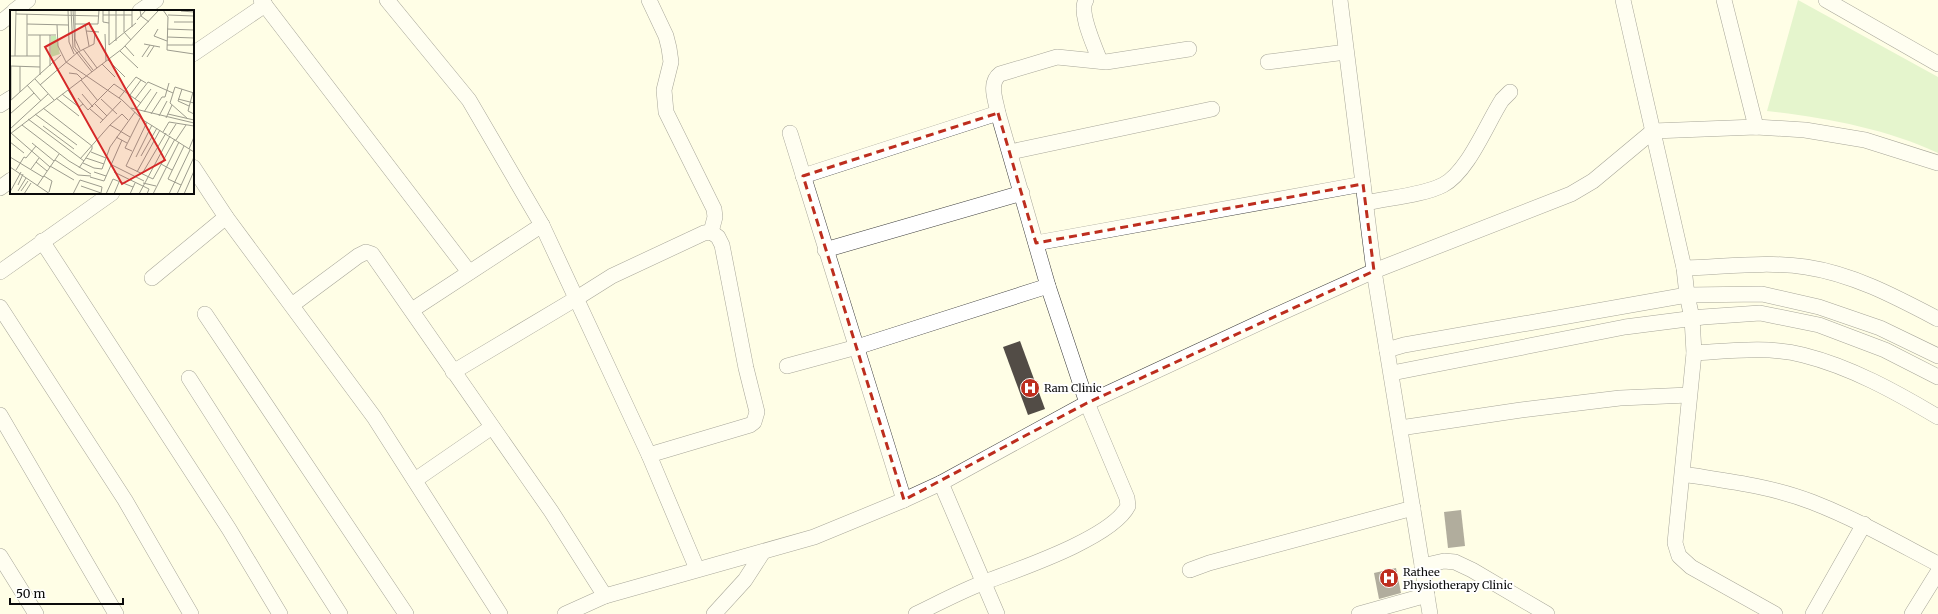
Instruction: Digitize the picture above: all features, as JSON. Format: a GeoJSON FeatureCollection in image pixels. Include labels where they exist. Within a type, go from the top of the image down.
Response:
{"type":"FeatureCollection","features":[{"type":"Feature","properties":{"kind":"street"},"geometry":{"type":"LineString","coordinates":[[15,10],[28,0]]}},
{"type":"Feature","properties":{"kind":"street"},"geometry":{"type":"LineString","coordinates":[[141,10],[156,0]]}},
{"type":"Feature","properties":{"kind":"street"},"geometry":{"type":"LineString","coordinates":[[387,0],[470,100],[542,224],[649,455],[697,569]]}},
{"type":"Feature","properties":{"kind":"street"},"geometry":{"type":"LineString","coordinates":[[649,0],[666,36],[669,48],[671,62],[664,90],[666,112],[714,209],[715,217],[711,232]]}},
{"type":"Feature","properties":{"kind":"street"},"geometry":{"type":"LineString","coordinates":[[1086,0],[1083,5],[1084,15],[1100,61]]}},
{"type":"Feature","properties":{"kind":"street"},"geometry":{"type":"LineString","coordinates":[[1340,0],[1374,271],[1392,373],[1412,508],[1430,614]]}},
{"type":"Feature","properties":{"kind":"street"},"geometry":{"type":"LineString","coordinates":[[1623,0],[1684,268],[1687,295],[1692,318],[1694,353],[1675,543],[1679,556],[1691,567],[1775,614]]}},
{"type":"Feature","properties":{"kind":"street"},"geometry":{"type":"LineString","coordinates":[[1724,0],[1756,127]]}},
{"type":"Feature","properties":{"kind":"street"},"geometry":{"type":"LineString","coordinates":[[1826,0],[1938,64]]}},
{"type":"Feature","properties":{"kind":"street"},"geometry":{"type":"LineString","coordinates":[[194,53],[263,3],[469,272]]}},
{"type":"Feature","properties":{"kind":"street"},"geometry":{"type":"LineString","coordinates":[[0,23],[10,15]]}},
{"type":"Feature","properties":{"kind":"street"},"geometry":{"type":"LineString","coordinates":[[916,614],[984,582],[1063,551],[1118,519],[1125,512],[1128,506],[1128,498],[1087,404],[1048,286],[998,113],[994,80],[1000,74],[1057,57],[1112,61],[1189,49]]}},
{"type":"Feature","properties":{"kind":"street"},"geometry":{"type":"LineString","coordinates":[[1268,62],[1346,52]]}},
{"type":"Feature","properties":{"kind":"street"},"geometry":{"type":"LineString","coordinates":[[1366,203],[1437,188],[1450,180],[1457,174],[1502,100],[1510,92]]}},
{"type":"Feature","properties":{"kind":"street"},"geometry":{"type":"LineString","coordinates":[[0,105],[10,99]]}},
{"type":"Feature","properties":{"kind":"street"},"geometry":{"type":"LineString","coordinates":[[1010,152],[1212,109]]}},
{"type":"Feature","properties":{"kind":"street"},"geometry":{"type":"LineString","coordinates":[[803,176],[998,113]]}},
{"type":"Feature","properties":{"kind":"street"},"geometry":{"type":"LineString","coordinates":[[565,614],[605,596],[814,537],[904,500],[941,483],[1087,404],[1272,317],[1374,271],[1540,208],[1571,194],[1594,180],[1653,132],[1756,127],[1805,130],[1865,140],[1938,163]]}},
{"type":"Feature","properties":{"kind":"street"},"geometry":{"type":"LineString","coordinates":[[790,133],[825,250],[858,348],[904,500]]}},
{"type":"Feature","properties":{"kind":"street"},"geometry":{"type":"LineString","coordinates":[[194,169],[226,217],[374,417],[500,614]]}},
{"type":"Feature","properties":{"kind":"street"},"geometry":{"type":"LineString","coordinates":[[0,188],[10,181]]}},
{"type":"Feature","properties":{"kind":"street"},"geometry":{"type":"LineString","coordinates":[[1036,243],[1363,184]]}},
{"type":"Feature","properties":{"kind":"street"},"geometry":{"type":"LineString","coordinates":[[825,250],[1022,193]]}},
{"type":"Feature","properties":{"kind":"street"},"geometry":{"type":"LineString","coordinates":[[0,272],[111,194]]}},
{"type":"Feature","properties":{"kind":"street"},"geometry":{"type":"LineString","coordinates":[[152,278],[226,217]]}},
{"type":"Feature","properties":{"kind":"street"},"geometry":{"type":"LineString","coordinates":[[412,310],[542,224]]}},
{"type":"Feature","properties":{"kind":"street"},"geometry":{"type":"LineString","coordinates":[[453,372],[577,298],[597,284],[704,233],[711,232],[718,237],[722,245],[746,368],[757,412],[756,418],[750,425],[649,455]]}},
{"type":"Feature","properties":{"kind":"street"},"geometry":{"type":"LineString","coordinates":[[42,241],[229,529],[280,614]]}},
{"type":"Feature","properties":{"kind":"street"},"geometry":{"type":"LineString","coordinates":[[292,305],[358,256],[369,252],[374,256],[453,372],[551,511],[605,596]]}},
{"type":"Feature","properties":{"kind":"street"},"geometry":{"type":"LineString","coordinates":[[1684,268],[1766,265],[1805,267],[1846,276],[1894,295],[1938,319]]}},
{"type":"Feature","properties":{"kind":"street"},"geometry":{"type":"LineString","coordinates":[[787,366],[858,348],[1048,286]]}},
{"type":"Feature","properties":{"kind":"street"},"geometry":{"type":"LineString","coordinates":[[1387,350],[1404,345],[1687,295],[1762,294],[1805,304],[1880,328],[1938,356]]}},
{"type":"Feature","properties":{"kind":"street"},"geometry":{"type":"LineString","coordinates":[[0,308],[125,500],[191,614]]}},
{"type":"Feature","properties":{"kind":"street"},"geometry":{"type":"LineString","coordinates":[[1392,373],[1625,327],[1692,318],[1760,313],[1819,325],[1884,350],[1938,377]]}},
{"type":"Feature","properties":{"kind":"street"},"geometry":{"type":"LineString","coordinates":[[205,314],[406,614]]}},
{"type":"Feature","properties":{"kind":"street"},"geometry":{"type":"LineString","coordinates":[[1694,353],[1756,349],[1802,355],[1842,367],[1900,395],[1938,417]]}},
{"type":"Feature","properties":{"kind":"street"},"geometry":{"type":"LineString","coordinates":[[189,378],[340,614]]}},
{"type":"Feature","properties":{"kind":"street"},"geometry":{"type":"LineString","coordinates":[[1400,428],[1521,410],[1620,398],[1689,395]]}},
{"type":"Feature","properties":{"kind":"street"},"geometry":{"type":"LineString","coordinates":[[0,415],[116,614]]}},
{"type":"Feature","properties":{"kind":"street"},"geometry":{"type":"LineString","coordinates":[[414,480],[492,427]]}},
{"type":"Feature","properties":{"kind":"street"},"geometry":{"type":"LineString","coordinates":[[1683,474],[1756,487],[1810,502],[1864,524],[1938,564]]}},
{"type":"Feature","properties":{"kind":"street"},"geometry":{"type":"LineString","coordinates":[[941,483],[997,614]]}},
{"type":"Feature","properties":{"kind":"street"},"geometry":{"type":"LineString","coordinates":[[1190,570],[1209,563],[1412,508]]}},
{"type":"Feature","properties":{"kind":"street"},"geometry":{"type":"LineString","coordinates":[[1813,614],[1864,524]]}},
{"type":"Feature","properties":{"kind":"street"},"geometry":{"type":"LineString","coordinates":[[721,612],[745,580],[763,552]]}},
{"type":"Feature","properties":{"kind":"street"},"geometry":{"type":"LineString","coordinates":[[0,556],[36,614]]}},
{"type":"Feature","properties":{"kind":"street"},"geometry":{"type":"LineString","coordinates":[[1422,566],[1444,561],[1455,562],[1472,570],[1547,614]]}},
{"type":"Feature","properties":{"kind":"street"},"geometry":{"type":"LineString","coordinates":[[1912,614],[1938,572]]}},
{"type":"Feature","properties":{"kind":"street"},"geometry":{"type":"LineString","coordinates":[[1359,614],[1427,595]]}},
{"type":"Feature","properties":{"kind":"highlighted area"},"geometry":{"type":"Polygon","coordinates":[[[998,113],[1036,243],[1363,184],[1374,271],[1087,403],[904,500],[803,176],[998,113]]]}},
{"type":"Feature","properties":{"kind":"green space"},"geometry":{"type":"Polygon","coordinates":[[[1798,0],[1938,77],[1938,153],[1897,137],[1854,125],[1767,111],[1798,0]]]}},
{"type":"Feature","properties":{"kind":"building"},"geometry":{"type":"Polygon","coordinates":[[[1020,341],[1045,409],[1028,415],[1003,347],[1020,341]]]}},
{"type":"Feature","properties":{"kind":"building"},"geometry":{"type":"Polygon","coordinates":[[[1461,510],[1465,546],[1448,548],[1444,512],[1461,510]]]}},
{"type":"Feature","properties":{"kind":"building"},"geometry":{"type":"Polygon","coordinates":[[[1396,568],[1401,593],[1379,599],[1374,573],[1396,568]]]}},
{"type":"Feature","properties":{"kind":"place","name":"Ram Clinic"},"geometry":{"type":"Point","coordinates":[1030,388]}},
{"type":"Feature","properties":{"kind":"place","name":"Rathee Physiotherapy Clinic"},"geometry":{"type":"Point","coordinates":[1389,578]}}]}
